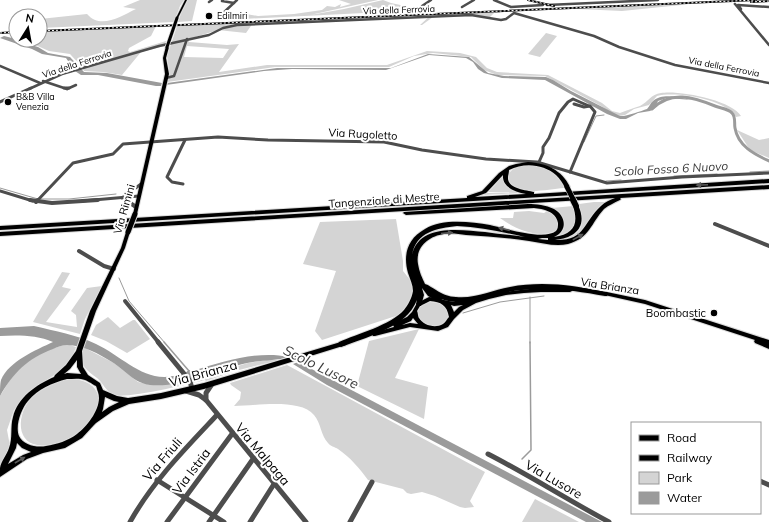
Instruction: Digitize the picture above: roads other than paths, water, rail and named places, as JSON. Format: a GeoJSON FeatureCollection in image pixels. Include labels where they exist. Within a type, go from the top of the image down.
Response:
{"type":"FeatureCollection","features":[{"type":"Feature","properties":{"kind":"highway"},"geometry":{"type":"LineString","coordinates":[[414,203],[443,199],[467,198],[478,195],[508,170],[518,165],[525,164],[543,166],[557,173],[564,180],[576,206],[580,220],[576,229],[567,236],[552,239],[453,232],[437,234],[422,243],[414,252],[415,268],[422,295],[419,304]]}},
{"type":"Feature","properties":{"kind":"highway"},"geometry":{"type":"LineString","coordinates":[[508,170],[505,174],[505,181],[515,190],[530,193],[558,192],[564,194]]}},
{"type":"Feature","properties":{"kind":"highway","name":"Tangenziale di Mestre"},"geometry":{"type":"LineString","coordinates":[[0,228],[769,181]]}},
{"type":"Feature","properties":{"kind":"highway","name":"Tangenziale di Mestre"},"geometry":{"type":"LineString","coordinates":[[0,234],[769,187]]}},
{"type":"Feature","properties":{"kind":"highway"},"geometry":{"type":"LineString","coordinates":[[529,238],[560,242],[580,237],[585,234],[598,212],[607,203],[621,199],[650,197],[660,194]]}},
{"type":"Feature","properties":{"kind":"highway"},"geometry":{"type":"LineString","coordinates":[[310,215],[379,215],[528,206],[549,209],[561,220],[562,224],[560,230],[548,236],[529,238]]}},
{"type":"Feature","properties":{"kind":"highway"},"geometry":{"type":"LineString","coordinates":[[418,280],[432,291],[456,300],[470,299],[511,289],[528,288],[573,288],[605,294]]}},
{"type":"Feature","properties":{"kind":"highway"},"geometry":{"type":"LineString","coordinates":[[418,280],[428,293],[442,301]]}},
{"type":"Feature","properties":{"kind":"highway"},"geometry":{"type":"LineString","coordinates":[[341,344],[404,315],[416,296],[418,280]]}},
{"type":"Feature","properties":{"kind":"main road","name":"Via Rimini"},"geometry":{"type":"LineString","coordinates":[[80,349],[100,295],[114,269],[134,214],[168,69],[165,56],[177,18],[186,0]]}},
{"type":"Feature","properties":{"kind":"main road","name":"Via Brianza"},"geometry":{"type":"LineString","coordinates":[[474,302],[506,294],[540,290],[571,290],[605,294],[645,302],[740,334],[769,342]]}},
{"type":"Feature","properties":{"kind":"main road"},"geometry":{"type":"LineString","coordinates":[[384,331],[406,320],[415,312],[419,304],[428,299],[454,304],[474,302]]}},
{"type":"Feature","properties":{"kind":"main road"},"geometry":{"type":"LineString","coordinates":[[442,301],[450,308],[452,317]]}},
{"type":"Feature","properties":{"kind":"main road"},"geometry":{"type":"LineString","coordinates":[[341,344],[384,331],[416,324],[431,329],[442,328],[447,325],[458,310],[474,302]]}},
{"type":"Feature","properties":{"kind":"main road"},"geometry":{"type":"LineString","coordinates":[[415,312],[416,319],[425,327]]}},
{"type":"Feature","properties":{"kind":"main road","name":"Via Brianza"},"geometry":{"type":"LineString","coordinates":[[740,334],[769,347]]}},
{"type":"Feature","properties":{"kind":"main road","name":"Via Brianza"},"geometry":{"type":"LineString","coordinates":[[95,420],[111,408],[128,401],[192,389],[341,344]]}},
{"type":"Feature","properties":{"kind":"main road"},"geometry":{"type":"LineString","coordinates":[[80,349],[80,367],[86,378]]}},
{"type":"Feature","properties":{"kind":"main road"},"geometry":{"type":"LineString","coordinates":[[0,473],[13,448],[15,434],[14,421],[20,406],[36,390],[55,379],[68,367],[80,349]]}},
{"type":"Feature","properties":{"kind":"main road"},"geometry":{"type":"LineString","coordinates":[[15,434],[18,441],[26,447],[50,450],[68,444],[82,434],[95,420],[101,408],[101,392],[95,383],[86,378],[72,376],[55,379]]}},
{"type":"Feature","properties":{"kind":"main road","name":"Via Brianza"},"geometry":{"type":"LineString","coordinates":[[101,392],[116,399],[128,401]]}},
{"type":"Feature","properties":{"kind":"main road"},"geometry":{"type":"LineString","coordinates":[[0,473],[25,457],[41,450]]}},
{"type":"Feature","properties":{"kind":"street"},"geometry":{"type":"LineString","coordinates":[[223,0],[222,1],[234,3]]}},
{"type":"Feature","properties":{"kind":"street"},"geometry":{"type":"LineString","coordinates":[[222,18],[222,14],[237,0]]}},
{"type":"Feature","properties":{"kind":"street"},"geometry":{"type":"LineString","coordinates":[[422,6],[431,0]]}},
{"type":"Feature","properties":{"kind":"street"},"geometry":{"type":"LineString","coordinates":[[462,7],[474,0]]}},
{"type":"Feature","properties":{"kind":"street"},"geometry":{"type":"LineString","coordinates":[[494,0],[509,6],[525,6],[658,0]]}},
{"type":"Feature","properties":{"kind":"street"},"geometry":{"type":"LineString","coordinates":[[735,4],[769,45]]}},
{"type":"Feature","properties":{"kind":"street"},"geometry":{"type":"LineString","coordinates":[[742,9],[738,5],[769,7]]}},
{"type":"Feature","properties":{"kind":"street","name":"Via della Ferrovia"},"geometry":{"type":"LineString","coordinates":[[0,102],[42,82],[74,70],[187,39],[209,35],[223,28],[242,24],[471,15],[501,20],[506,19],[514,13],[594,36],[619,47],[675,65],[769,83]]}},
{"type":"Feature","properties":{"kind":"street"},"geometry":{"type":"LineString","coordinates":[[165,82],[174,76],[187,39]]}},
{"type":"Feature","properties":{"kind":"street"},"geometry":{"type":"LineString","coordinates":[[0,66],[42,82],[67,89],[76,85]]}},
{"type":"Feature","properties":{"kind":"street"},"geometry":{"type":"LineString","coordinates":[[540,162],[543,148],[560,112],[573,99],[594,108],[595,112],[570,172]]}},
{"type":"Feature","properties":{"kind":"street"},"geometry":{"type":"LineString","coordinates":[[574,104],[584,107],[589,106]]}},
{"type":"Feature","properties":{"kind":"street","name":"Via Rugoletto"},"geometry":{"type":"LineString","coordinates":[[38,200],[74,163],[113,154],[123,144],[218,137],[268,140],[384,142],[422,150],[479,158],[505,161],[540,162],[606,184],[682,177],[769,173]]}},
{"type":"Feature","properties":{"kind":"street"},"geometry":{"type":"LineString","coordinates":[[183,184],[172,182],[168,180],[167,177],[185,140]]}},
{"type":"Feature","properties":{"kind":"street"},"geometry":{"type":"LineString","coordinates":[[121,198],[132,192],[141,184]]}},
{"type":"Feature","properties":{"kind":"street"},"geometry":{"type":"LineString","coordinates":[[0,191],[52,203],[131,198],[139,195]]}},
{"type":"Feature","properties":{"kind":"street"},"geometry":{"type":"LineString","coordinates":[[121,198],[130,201],[136,207]]}},
{"type":"Feature","properties":{"kind":"street"},"geometry":{"type":"LineString","coordinates":[[715,224],[769,246]]}},
{"type":"Feature","properties":{"kind":"street"},"geometry":{"type":"LineString","coordinates":[[79,251],[104,267],[114,269]]}},
{"type":"Feature","properties":{"kind":"street"},"geometry":{"type":"LineString","coordinates":[[125,301],[190,381],[192,389]]}},
{"type":"Feature","properties":{"kind":"street"},"geometry":{"type":"LineString","coordinates":[[206,400],[206,393],[212,383]]}},
{"type":"Feature","properties":{"kind":"street","name":"Via Malpaga"},"geometry":{"type":"LineString","coordinates":[[184,391],[194,393],[206,400],[252,459],[306,522]]}},
{"type":"Feature","properties":{"kind":"street","name":"Via Friuli"},"geometry":{"type":"LineString","coordinates":[[130,522],[137,508],[157,480],[217,415]]}},
{"type":"Feature","properties":{"kind":"street","name":"Via Istria"},"geometry":{"type":"LineString","coordinates":[[167,522],[232,434]]}},
{"type":"Feature","properties":{"kind":"street","name":"Via Lusore"},"geometry":{"type":"LineString","coordinates":[[488,454],[532,477],[561,496],[609,522]]}},
{"type":"Feature","properties":{"kind":"street"},"geometry":{"type":"LineString","coordinates":[[209,522],[252,459]]}},
{"type":"Feature","properties":{"kind":"street"},"geometry":{"type":"LineString","coordinates":[[157,480],[224,522]]}},
{"type":"Feature","properties":{"kind":"street"},"geometry":{"type":"LineString","coordinates":[[350,522],[372,482]]}},
{"type":"Feature","properties":{"kind":"street"},"geometry":{"type":"LineString","coordinates":[[250,522],[274,484]]}},
{"type":"Feature","properties":{"kind":"water"},"geometry":{"type":"Polygon","coordinates":[[[4,36],[8,37],[8,41],[0,38],[4,36]]]}},
{"type":"Feature","properties":{"kind":"water"},"geometry":{"type":"Polygon","coordinates":[[[29,48],[40,48],[48,53],[70,57],[84,72],[107,73],[162,83],[161,86],[156,86],[98,75],[81,75],[75,71],[66,58],[42,54],[29,48]]]}},
{"type":"Feature","properties":{"kind":"water"},"geometry":{"type":"Polygon","coordinates":[[[428,54],[469,57],[488,73],[504,76],[546,77],[620,116],[629,115],[647,109],[657,98],[672,96],[692,100],[667,98],[658,101],[654,109],[650,111],[638,113],[626,119],[620,119],[607,114],[545,80],[502,78],[484,73],[478,69],[473,62],[466,58],[429,55],[386,70],[292,69],[264,71],[166,85],[167,83],[277,68],[391,68],[428,54]]]}},
{"type":"Feature","properties":{"kind":"water"},"geometry":{"type":"Polygon","coordinates":[[[34,326],[89,341],[106,349],[142,372],[162,377],[180,375],[189,370],[192,371],[252,356],[277,355],[289,357],[247,363],[174,384],[150,385],[139,382],[112,362],[96,353],[85,348],[65,345],[36,357],[22,367],[10,380],[0,396],[1,380],[10,367],[24,357],[53,342],[27,336],[0,336],[0,328],[34,326]]]}},
{"type":"Feature","properties":{"kind":"water"},"geometry":{"type":"Polygon","coordinates":[[[298,362],[602,522],[586,522],[327,385],[293,364],[298,362]]]}},
{"type":"Feature","properties":{"kind":"waterway"},"geometry":{"type":"LineString","coordinates":[[652,109],[667,99],[682,97],[699,100],[729,110],[734,116],[735,128],[739,140],[752,152],[769,161]]}},
{"type":"Feature","properties":{"kind":"waterway","name":"Scolo Fosso 6 Nuovo"},"geometry":{"type":"LineString","coordinates":[[584,142],[596,116],[604,115]]}},
{"type":"Feature","properties":{"kind":"waterway","name":"Scolo Fosso 6 Nuovo"},"geometry":{"type":"LineString","coordinates":[[750,172],[769,171]]}},
{"type":"Feature","properties":{"kind":"waterway","name":"Scolo Fosso 6 Nuovo"},"geometry":{"type":"LineString","coordinates":[[674,176],[717,174]]}},
{"type":"Feature","properties":{"kind":"waterway","name":"Scolo Fosso 6 Nuovo"},"geometry":{"type":"LineString","coordinates":[[606,181],[621,180]]}},
{"type":"Feature","properties":{"kind":"waterway"},"geometry":{"type":"LineString","coordinates":[[0,188],[38,199]]}},
{"type":"Feature","properties":{"kind":"waterway"},"geometry":{"type":"LineString","coordinates":[[41,199],[69,199],[116,194]]}},
{"type":"Feature","properties":{"kind":"waterway"},"geometry":{"type":"LineString","coordinates":[[119,278],[129,301],[165,343]]}},
{"type":"Feature","properties":{"kind":"waterway"},"geometry":{"type":"LineString","coordinates":[[530,298],[544,296]]}},
{"type":"Feature","properties":{"kind":"waterway"},"geometry":{"type":"LineString","coordinates":[[463,313],[500,302],[530,298]]}},
{"type":"Feature","properties":{"kind":"waterway"},"geometry":{"type":"LineString","coordinates":[[530,298],[530,342]]}},
{"type":"Feature","properties":{"kind":"waterway"},"geometry":{"type":"LineString","coordinates":[[164,342],[189,371]]}},
{"type":"Feature","properties":{"kind":"waterway"},"geometry":{"type":"LineString","coordinates":[[522,459],[531,450],[530,342]]}},
{"type":"Feature","properties":{"kind":"tunnel"},"geometry":{"type":"LineString","coordinates":[[731,0],[735,4]]}},
{"type":"Feature","properties":{"kind":"railway"},"geometry":{"type":"LineString","coordinates":[[528,0],[554,6]]}},
{"type":"Feature","properties":{"kind":"railway"},"geometry":{"type":"LineString","coordinates":[[48,31],[756,0]]}},
{"type":"Feature","properties":{"kind":"railway"},"geometry":{"type":"LineString","coordinates":[[751,2],[769,1]]}},
{"type":"Feature","properties":{"kind":"railway"},"geometry":{"type":"LineString","coordinates":[[0,33],[8,32]]}},
{"type":"Feature","properties":{"kind":"place","name":"Edilmiri"},"geometry":{"type":"Point","coordinates":[209,16]}},
{"type":"Feature","properties":{"kind":"place","name":"B&B Villa Venezia"},"geometry":{"type":"Point","coordinates":[8,102]}},
{"type":"Feature","properties":{"kind":"place","name":"Boombastic"},"geometry":{"type":"Point","coordinates":[714,313]}},
{"type":"Feature","properties":{"kind":"water label","name":"Scolo Lusore"},"geometry":{"type":"Point","coordinates":[321,367]}}]}
